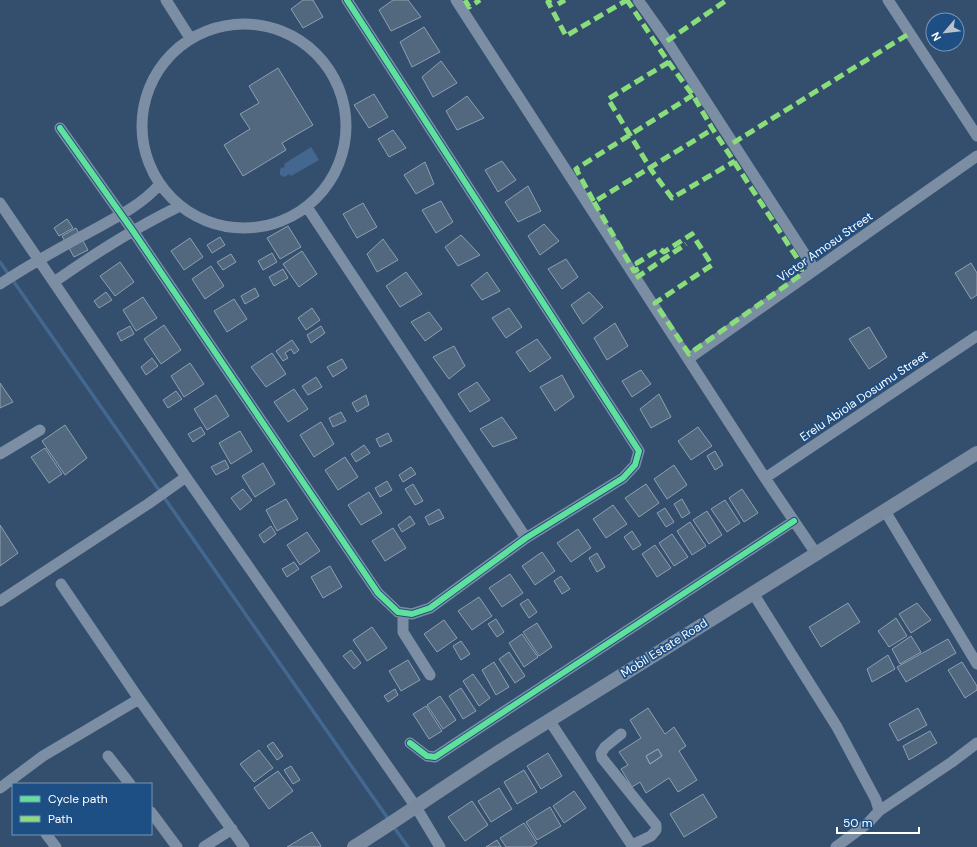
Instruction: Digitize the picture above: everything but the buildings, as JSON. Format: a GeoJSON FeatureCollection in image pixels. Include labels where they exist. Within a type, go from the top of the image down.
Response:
{"type":"FeatureCollection","features":[{"type":"Feature","properties":{"kind":"main road","name":"Mobil Estate Road"},"geometry":{"type":"LineString","coordinates":[[354,847],[371,840],[398,818],[549,720],[885,512],[977,453]]}},
{"type":"Feature","properties":{"kind":"street"},"geometry":{"type":"LineString","coordinates":[[166,0],[190,38]]}},
{"type":"Feature","properties":{"kind":"street"},"geometry":{"type":"LineString","coordinates":[[60,128],[122,214],[378,592],[398,612],[412,614],[430,608],[526,538],[623,478],[635,465],[640,451],[346,0]]}},
{"type":"Feature","properties":{"kind":"street"},"geometry":{"type":"LineString","coordinates":[[456,0],[816,555]]}},
{"type":"Feature","properties":{"kind":"street"},"geometry":{"type":"LineString","coordinates":[[638,0],[667,41],[815,270]]}},
{"type":"Feature","properties":{"kind":"street"},"geometry":{"type":"LineString","coordinates":[[888,0],[977,136]]}},
{"type":"Feature","properties":{"kind":"street"},"geometry":{"type":"LineString","coordinates":[[255,23],[288,32],[316,52],[327,65],[336,80],[346,114],[344,149],[331,181],[307,208],[280,223],[249,229],[218,226],[180,206],[169,196],[160,184],[143,146],[141,114],[149,84],[166,58],[190,38],[221,25],[255,23]]}},
{"type":"Feature","properties":{"kind":"street","name":"Victor Amosu Street"},"geometry":{"type":"LineString","coordinates":[[688,359],[977,156]]}},
{"type":"Feature","properties":{"kind":"street"},"geometry":{"type":"LineString","coordinates":[[0,284],[38,260],[122,214],[150,195],[160,184]]}},
{"type":"Feature","properties":{"kind":"street"},"geometry":{"type":"LineString","coordinates":[[0,203],[186,477],[416,806],[440,847]]}},
{"type":"Feature","properties":{"kind":"street"},"geometry":{"type":"LineString","coordinates":[[54,282],[133,231],[180,206]]}},
{"type":"Feature","properties":{"kind":"street"},"geometry":{"type":"LineString","coordinates":[[307,208],[526,538]]}},
{"type":"Feature","properties":{"kind":"street","name":"Erelu Abiola Dosumu Street"},"geometry":{"type":"LineString","coordinates":[[765,478],[977,336]]}},
{"type":"Feature","properties":{"kind":"street"},"geometry":{"type":"LineString","coordinates":[[0,454],[40,430]]}},
{"type":"Feature","properties":{"kind":"street"},"geometry":{"type":"LineString","coordinates":[[0,601],[148,504],[186,477]]}},
{"type":"Feature","properties":{"kind":"street"},"geometry":{"type":"LineString","coordinates":[[885,512],[977,664]]}},
{"type":"Feature","properties":{"kind":"street"},"geometry":{"type":"LineString","coordinates":[[410,743],[426,756],[436,757],[794,521]]}},
{"type":"Feature","properties":{"kind":"street"},"geometry":{"type":"LineString","coordinates":[[61,584],[139,699],[244,847]]}},
{"type":"Feature","properties":{"kind":"street"},"geometry":{"type":"LineString","coordinates":[[753,593],[837,727],[876,800],[879,811]]}},
{"type":"Feature","properties":{"kind":"street"},"geometry":{"type":"LineString","coordinates":[[403,613],[403,632],[430,675]]}},
{"type":"Feature","properties":{"kind":"street"},"geometry":{"type":"LineString","coordinates":[[0,788],[43,756],[139,699]]}},
{"type":"Feature","properties":{"kind":"street"},"geometry":{"type":"LineString","coordinates":[[549,720],[633,846],[651,836],[656,830],[656,825],[602,758],[601,752],[621,734]]}},
{"type":"Feature","properties":{"kind":"street"},"geometry":{"type":"LineString","coordinates":[[836,847],[868,823],[879,811],[952,762],[977,743]]}},
{"type":"Feature","properties":{"kind":"street"},"geometry":{"type":"LineString","coordinates":[[108,756],[129,783]]}},
{"type":"Feature","properties":{"kind":"street"},"geometry":{"type":"LineString","coordinates":[[152,813],[177,847]]}},
{"type":"Feature","properties":{"kind":"street"},"geometry":{"type":"LineString","coordinates":[[204,847],[232,829]]}},
{"type":"Feature","properties":{"kind":"street"},"geometry":{"type":"LineString","coordinates":[[47,835],[56,847]]}},
{"type":"Feature","properties":{"kind":"water"},"geometry":{"type":"Polygon","coordinates":[[[311,147],[319,160],[291,176],[289,174],[285,177],[280,175],[281,168],[285,167],[284,164],[311,147]]]}},
{"type":"Feature","properties":{"kind":"waterway"},"geometry":{"type":"LineString","coordinates":[[0,262],[389,820]]}},
{"type":"Feature","properties":{"kind":"waterway"},"geometry":{"type":"LineString","coordinates":[[393,826],[408,847]]}},
{"type":"Feature","properties":{"kind":"marked path"},"geometry":{"type":"LineString","coordinates":[[465,0],[469,7],[480,0]]}},
{"type":"Feature","properties":{"kind":"marked path"},"geometry":{"type":"LineString","coordinates":[[551,0],[548,2],[566,36],[627,0]]}},
{"type":"Feature","properties":{"kind":"marked path"},"geometry":{"type":"LineString","coordinates":[[558,4],[565,0]]}},
{"type":"Feature","properties":{"kind":"marked path"},"geometry":{"type":"LineString","coordinates":[[594,202],[634,271],[640,268],[637,263],[660,249],[664,252],[692,234],[712,265],[655,303],[689,354],[802,274],[801,264],[712,128],[694,97],[627,0]]}},
{"type":"Feature","properties":{"kind":"marked path"},"geometry":{"type":"LineString","coordinates":[[667,41],[727,0]]}},
{"type":"Feature","properties":{"kind":"marked path"},"geometry":{"type":"LineString","coordinates":[[733,143],[910,33]]}},
{"type":"Feature","properties":{"kind":"marked path"},"geometry":{"type":"LineString","coordinates":[[669,62],[608,99],[652,171],[672,198],[735,161]]}},
{"type":"Feature","properties":{"kind":"marked path"},"geometry":{"type":"LineString","coordinates":[[693,95],[576,169],[594,202],[713,129]]}},
{"type":"Feature","properties":{"kind":"marked path"},"geometry":{"type":"LineString","coordinates":[[636,278],[686,244]]}},
{"type":"Feature","properties":{"kind":"cycle path"},"geometry":{"type":"LineString","coordinates":[[60,128],[133,231],[378,593],[398,612],[412,614],[430,608],[526,538],[623,478],[635,465],[639,451],[347,0]]}},
{"type":"Feature","properties":{"kind":"cycle path"},"geometry":{"type":"LineString","coordinates":[[410,743],[427,756],[435,757],[794,521]]}}]}
